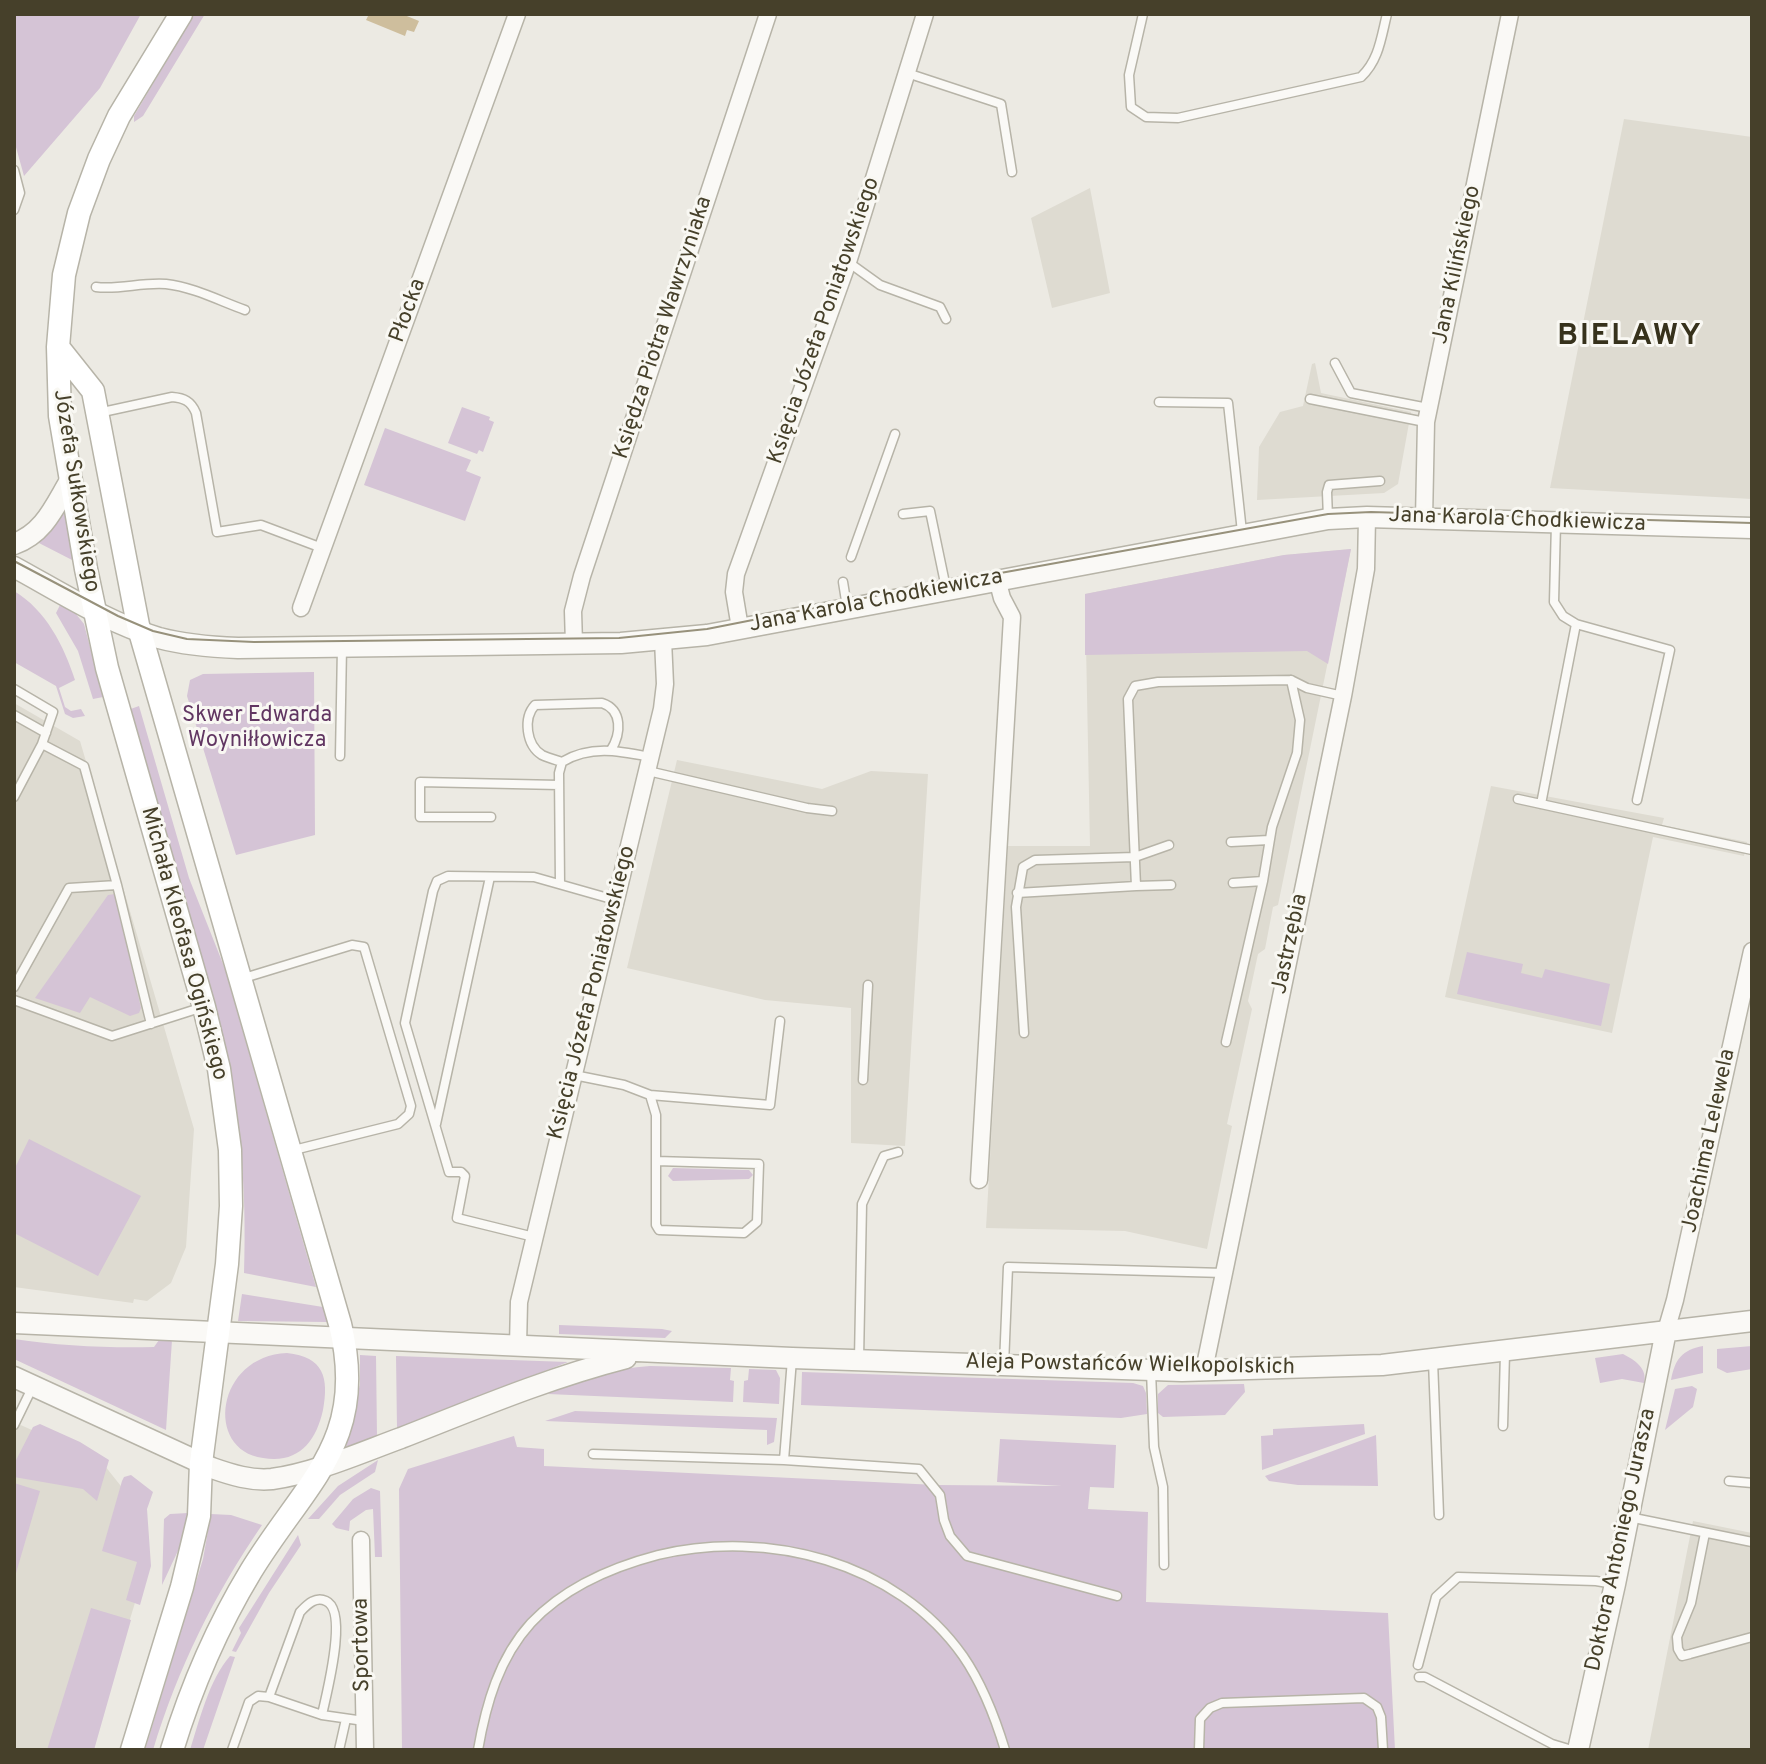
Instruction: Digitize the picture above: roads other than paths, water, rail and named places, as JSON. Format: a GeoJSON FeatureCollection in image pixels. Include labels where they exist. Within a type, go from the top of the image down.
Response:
{"type":"FeatureCollection","features":[{"type":"Feature","properties":{"kind":"main road","name":"Józefa Sułkowskiego"},"geometry":{"type":"LineString","coordinates":[[95,611],[60,416],[58,347],[64,275],[79,213],[99,159],[119,116],[181,14]]}},
{"type":"Feature","properties":{"kind":"main road","name":"Józefa Sułkowskiego"},"geometry":{"type":"LineString","coordinates":[[58,347],[93,391],[140,631]]}},
{"type":"Feature","properties":{"kind":"main road","name":"Michała Kleofasa Ogińskiego"},"geometry":{"type":"LineString","coordinates":[[95,611],[116,703],[204,1007],[219,1069],[230,1150],[231,1206],[201,1463]]}},
{"type":"Feature","properties":{"kind":"main road","name":"Michała Kleofasa Ogińskiego"},"geometry":{"type":"LineString","coordinates":[[140,631],[344,1339],[349,1380],[347,1405],[333,1450],[323,1465]]}},
{"type":"Feature","properties":{"kind":"main road"},"geometry":{"type":"LineString","coordinates":[[132,1750],[195,1540],[201,1463]]}},
{"type":"Feature","properties":{"kind":"main road"},"geometry":{"type":"LineString","coordinates":[[172,1750],[200,1669],[251,1571],[323,1465]]}},
{"type":"Feature","properties":{"kind":"street","name":"Płocka"},"geometry":{"type":"LineString","coordinates":[[301,608],[517,14]]}},
{"type":"Feature","properties":{"kind":"street","name":"Księdza Piotra Wawrzyniaka"},"geometry":{"type":"LineString","coordinates":[[574,644],[573,611],[582,576],[768,14]]}},
{"type":"Feature","properties":{"kind":"street","name":"Księcia Józefa Poniatowskiego"},"geometry":{"type":"LineString","coordinates":[[740,628],[734,592],[736,574],[848,262],[925,14]]}},
{"type":"Feature","properties":{"kind":"street","name":"Jana Kilińskiego"},"geometry":{"type":"LineString","coordinates":[[1424,519],[1428,415],[1510,14]]}},
{"type":"Feature","properties":{"kind":"street"},"geometry":{"type":"LineString","coordinates":[[14,544],[44,525],[71,479]]}},
{"type":"Feature","properties":{"kind":"street","name":"Jana Karola Chodkiewicza"},"geometry":{"type":"LineString","coordinates":[[14,567],[95,611],[140,631],[169,641],[199,646],[574,644],[663,640],[740,628],[1328,519],[1367,517],[1752,528]]}},
{"type":"Feature","properties":{"kind":"street","name":"Jastrzębia"},"geometry":{"type":"LineString","coordinates":[[1204,1370],[1343,696],[1366,569],[1367,517]]}},
{"type":"Feature","properties":{"kind":"street"},"geometry":{"type":"LineString","coordinates":[[979,1180],[1012,617],[997,579]]}},
{"type":"Feature","properties":{"kind":"street","name":"Księcia Józefa Poniatowskiego"},"geometry":{"type":"LineString","coordinates":[[518,1346],[519,1302],[665,696],[663,640]]}},
{"type":"Feature","properties":{"kind":"street","name":"Joachima Lelewela"},"geometry":{"type":"LineString","coordinates":[[1666,1331],[1752,951]]}},
{"type":"Feature","properties":{"kind":"street","name":"Aleja Powstańców Wielkopolskich"},"geometry":{"type":"LineString","coordinates":[[218,1331],[344,1339],[1151,1371],[1382,1365],[1752,1321]]}},
{"type":"Feature","properties":{"kind":"street"},"geometry":{"type":"LineString","coordinates":[[14,1323],[80,1328],[218,1331]]}},
{"type":"Feature","properties":{"kind":"street","name":"Doktora Antoniego Jurasza"},"geometry":{"type":"LineString","coordinates":[[1575,1750],[1615,1584],[1666,1331]]}},
{"type":"Feature","properties":{"kind":"street","name":"Aleja Powstańców Wielkopolskich"},"geometry":{"type":"LineString","coordinates":[[201,1463],[230,1474],[263,1479],[296,1473],[374,1448],[553,1379],[649,1352]]}},
{"type":"Feature","properties":{"kind":"street"},"geometry":{"type":"LineString","coordinates":[[14,1377],[201,1463]]}},
{"type":"Feature","properties":{"kind":"street","name":"Sportowa"},"geometry":{"type":"LineString","coordinates":[[361,1540],[365,1750]]}},
{"type":"Feature","properties":{"kind":"lane"},"geometry":{"type":"LineString","coordinates":[[1143,14],[1129,75],[1131,107],[1146,117],[1178,118],[1361,77],[1372,66],[1377,55],[1387,14]]}},
{"type":"Feature","properties":{"kind":"lane"},"geometry":{"type":"LineString","coordinates":[[907,73],[1001,104],[1012,172]]}},
{"type":"Feature","properties":{"kind":"lane"},"geometry":{"type":"LineString","coordinates":[[14,170],[20,193],[14,210]]}},
{"type":"Feature","properties":{"kind":"lane"},"geometry":{"type":"LineString","coordinates":[[848,262],[880,285],[940,307],[946,319]]}},
{"type":"Feature","properties":{"kind":"lane"},"geometry":{"type":"LineString","coordinates":[[96,287],[178,286],[245,310]]}},
{"type":"Feature","properties":{"kind":"lane"},"geometry":{"type":"LineString","coordinates":[[1335,363],[1351,393],[1428,415]]}},
{"type":"Feature","properties":{"kind":"lane"},"geometry":{"type":"LineString","coordinates":[[97,413],[172,397],[190,402],[196,413],[217,532],[261,525],[322,548]]}},
{"type":"Feature","properties":{"kind":"lane"},"geometry":{"type":"LineString","coordinates":[[1310,399],[1428,415]]}},
{"type":"Feature","properties":{"kind":"lane"},"geometry":{"type":"LineString","coordinates":[[1159,402],[1228,403],[1243,534]]}},
{"type":"Feature","properties":{"kind":"lane"},"geometry":{"type":"LineString","coordinates":[[851,557],[895,434]]}},
{"type":"Feature","properties":{"kind":"lane"},"geometry":{"type":"LineString","coordinates":[[1328,519],[1329,485],[1380,481]]}},
{"type":"Feature","properties":{"kind":"lane"},"geometry":{"type":"LineString","coordinates":[[903,514],[930,511],[946,588]]}},
{"type":"Feature","properties":{"kind":"lane"},"geometry":{"type":"LineString","coordinates":[[1556,523],[1554,602],[1563,616],[1576,624],[1670,650],[1637,800]]}},
{"type":"Feature","properties":{"kind":"lane"},"geometry":{"type":"LineString","coordinates":[[843,582],[847,607]]}},
{"type":"Feature","properties":{"kind":"lane"},"geometry":{"type":"LineString","coordinates":[[1541,804],[1576,624]]}},
{"type":"Feature","properties":{"kind":"lane"},"geometry":{"type":"LineString","coordinates":[[340,756],[342,646]]}},
{"type":"Feature","properties":{"kind":"lane"},"geometry":{"type":"LineString","coordinates":[[1226,1042],[1263,881],[1269,840],[1297,753],[1300,720],[1291,680]]}},
{"type":"Feature","properties":{"kind":"lane"},"geometry":{"type":"LineString","coordinates":[[1136,886],[1128,699],[1135,686],[1158,682],[1291,680],[1307,688],[1343,696]]}},
{"type":"Feature","properties":{"kind":"lane"},"geometry":{"type":"LineString","coordinates":[[14,689],[53,712],[42,744],[14,797]]}},
{"type":"Feature","properties":{"kind":"lane"},"geometry":{"type":"LineString","coordinates":[[611,750],[619,727],[611,706],[602,703],[535,705],[529,719],[530,741],[542,755],[562,762],[589,751],[611,750],[649,764],[807,808],[832,811]]}},
{"type":"Feature","properties":{"kind":"lane"},"geometry":{"type":"LineString","coordinates":[[14,715],[46,733]]}},
{"type":"Feature","properties":{"kind":"lane"},"geometry":{"type":"LineString","coordinates":[[42,744],[84,766],[151,1024]]}},
{"type":"Feature","properties":{"kind":"lane"},"geometry":{"type":"LineString","coordinates":[[560,884],[559,785],[562,762]]}},
{"type":"Feature","properties":{"kind":"lane"},"geometry":{"type":"LineString","coordinates":[[491,817],[420,817],[420,782],[559,785]]}},
{"type":"Feature","properties":{"kind":"lane"},"geometry":{"type":"LineString","coordinates":[[1518,799],[1752,850]]}},
{"type":"Feature","properties":{"kind":"lane"},"geometry":{"type":"LineString","coordinates":[[1231,842],[1269,840]]}},
{"type":"Feature","properties":{"kind":"lane"},"geometry":{"type":"LineString","coordinates":[[1024,1033],[1017,893],[1023,867],[1035,860],[1135,857],[1169,845]]}},
{"type":"Feature","properties":{"kind":"lane"},"geometry":{"type":"LineString","coordinates":[[534,1237],[457,1218],[465,1176],[461,1172],[449,1172],[405,1023],[430,906],[437,881],[448,876],[534,877],[615,900]]}},
{"type":"Feature","properties":{"kind":"lane"},"geometry":{"type":"LineString","coordinates":[[436,1125],[490,877]]}},
{"type":"Feature","properties":{"kind":"lane"},"geometry":{"type":"LineString","coordinates":[[1233,883],[1263,881]]}},
{"type":"Feature","properties":{"kind":"lane"},"geometry":{"type":"LineString","coordinates":[[14,987],[69,888],[117,885]]}},
{"type":"Feature","properties":{"kind":"lane"},"geometry":{"type":"LineString","coordinates":[[1017,893],[1171,885]]}},
{"type":"Feature","properties":{"kind":"lane"},"geometry":{"type":"LineString","coordinates":[[241,979],[352,945],[364,947],[411,1106],[409,1114],[398,1124],[290,1151]]}},
{"type":"Feature","properties":{"kind":"lane"},"geometry":{"type":"LineString","coordinates":[[863,1080],[868,985]]}},
{"type":"Feature","properties":{"kind":"lane"},"geometry":{"type":"LineString","coordinates":[[14,1000],[112,1036],[204,1007]]}},
{"type":"Feature","properties":{"kind":"lane"},"geometry":{"type":"LineString","coordinates":[[574,1075],[624,1085],[650,1095],[770,1105],[780,1021]]}},
{"type":"Feature","properties":{"kind":"lane"},"geometry":{"type":"LineString","coordinates":[[650,1095],[656,1115],[656,1161],[656,1225],[659,1230],[744,1233],[757,1222],[759,1164],[656,1161]]}},
{"type":"Feature","properties":{"kind":"lane"},"geometry":{"type":"LineString","coordinates":[[859,1360],[862,1204],[884,1156],[898,1152]]}},
{"type":"Feature","properties":{"kind":"lane"},"geometry":{"type":"LineString","coordinates":[[1004,1365],[1008,1267],[1224,1273]]}},
{"type":"Feature","properties":{"kind":"lane"},"geometry":{"type":"LineString","coordinates":[[1503,1426],[1505,1352]]}},
{"type":"Feature","properties":{"kind":"lane"},"geometry":{"type":"LineString","coordinates":[[784,1460],[792,1358]]}},
{"type":"Feature","properties":{"kind":"lane"},"geometry":{"type":"LineString","coordinates":[[1433,1360],[1439,1515]]}},
{"type":"Feature","properties":{"kind":"lane"},"geometry":{"type":"LineString","coordinates":[[1151,1371],[1154,1447],[1163,1487],[1164,1565]]}},
{"type":"Feature","properties":{"kind":"lane"},"geometry":{"type":"LineString","coordinates":[[14,1425],[33,1386]]}},
{"type":"Feature","properties":{"kind":"lane"},"geometry":{"type":"LineString","coordinates":[[593,1454],[784,1460],[919,1469],[940,1495],[950,1536],[967,1556],[1117,1596]]}},
{"type":"Feature","properties":{"kind":"lane"},"geometry":{"type":"LineString","coordinates":[[1729,1481],[1752,1483]]}},
{"type":"Feature","properties":{"kind":"lane"},"geometry":{"type":"LineString","coordinates":[[1628,1517],[1752,1542]]}},
{"type":"Feature","properties":{"kind":"lane"},"geometry":{"type":"LineString","coordinates":[[1705,1533],[1691,1603],[1677,1637],[1678,1649],[1682,1656],[1752,1637]]}},
{"type":"Feature","properties":{"kind":"lane"},"geometry":{"type":"LineString","coordinates":[[478,1750],[492,1690],[508,1655],[531,1623],[560,1598],[598,1574],[640,1560],[681,1550],[724,1546],[808,1553],[849,1568],[886,1587],[916,1608],[942,1631],[963,1656],[996,1717],[1005,1750]]}},
{"type":"Feature","properties":{"kind":"lane"},"geometry":{"type":"LineString","coordinates":[[1418,1665],[1436,1597],[1458,1577],[1615,1584]]}},
{"type":"Feature","properties":{"kind":"lane"},"geometry":{"type":"LineString","coordinates":[[269,1697],[300,1612],[309,1603],[326,1600],[335,1613],[336,1641],[322,1715]]}},
{"type":"Feature","properties":{"kind":"lane"},"geometry":{"type":"LineString","coordinates":[[1419,1677],[1425,1677],[1552,1744],[1575,1750]]}},
{"type":"Feature","properties":{"kind":"lane"},"geometry":{"type":"LineString","coordinates":[[232,1750],[249,1702],[258,1696],[322,1715],[364,1721]]}},
{"type":"Feature","properties":{"kind":"lane"},"geometry":{"type":"LineString","coordinates":[[1199,1750],[1199,1725],[1203,1713],[1222,1703],[1364,1698],[1377,1707],[1381,1717],[1383,1750]]}},
{"type":"Feature","properties":{"kind":"lane"},"geometry":{"type":"LineString","coordinates":[[339,1750],[346,1719]]}},
{"type":"Feature","properties":{"kind":"tram line"},"geometry":{"type":"LineString","coordinates":[[14,561],[118,616],[153,631],[187,639],[254,642],[619,638],[707,629],[1328,514],[1371,512],[1752,523]]}},
{"type":"Feature","properties":{"kind":"district","name":"BIELAWY"},"geometry":{"type":"Point","coordinates":[1630,338]}},
{"type":"Feature","properties":{"kind":"park label","name":"Skwer Edwarda Woyniłłowicza"},"geometry":{"type":"Point","coordinates":[257,730]}}]}
